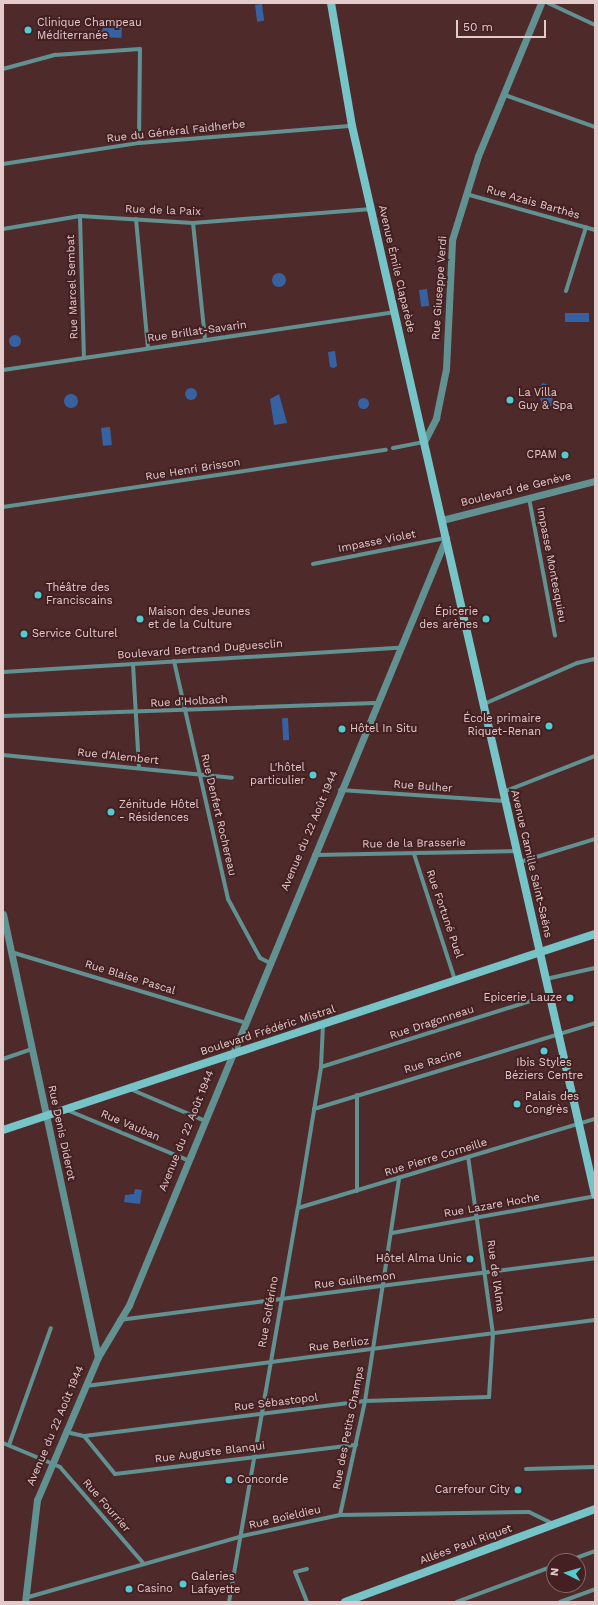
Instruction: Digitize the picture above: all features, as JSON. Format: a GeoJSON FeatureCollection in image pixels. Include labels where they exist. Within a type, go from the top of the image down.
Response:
{"type":"FeatureCollection","features":[{"type":"Feature","properties":{"kind":"main road","name":"Avenue Émile Claparède"},"geometry":{"type":"LineString","coordinates":[[331,3],[352,126],[446,538]]}},
{"type":"Feature","properties":{"kind":"main road","name":"Avenue Camille Saint-Saëns"},"geometry":{"type":"LineString","coordinates":[[446,538],[595,1195]]}},
{"type":"Feature","properties":{"kind":"main road","name":"Boulevard Frédéric Mistral"},"geometry":{"type":"LineString","coordinates":[[3,1130],[595,934]]}},
{"type":"Feature","properties":{"kind":"main road","name":"Allées Paul Riquet"},"geometry":{"type":"LineString","coordinates":[[345,1602],[595,1508]]}},
{"type":"Feature","properties":{"kind":"street","name":"Rue Giuseppe Verdi"},"geometry":{"type":"LineString","coordinates":[[424,442],[436,418],[446,369],[452,240],[466,194],[540,3]]}},
{"type":"Feature","properties":{"kind":"street"},"geometry":{"type":"LineString","coordinates":[[548,3],[595,25]]}},
{"type":"Feature","properties":{"kind":"street"},"geometry":{"type":"LineString","coordinates":[[3,69],[55,55],[140,49],[139,143]]}},
{"type":"Feature","properties":{"kind":"street"},"geometry":{"type":"LineString","coordinates":[[505,95],[595,127]]}},
{"type":"Feature","properties":{"kind":"street","name":"Rue du Général Faidherbe"},"geometry":{"type":"LineString","coordinates":[[3,164],[139,143],[352,126]]}},
{"type":"Feature","properties":{"kind":"street","name":"Rue Azais Barthès"},"geometry":{"type":"LineString","coordinates":[[466,194],[595,230]]}},
{"type":"Feature","properties":{"kind":"street","name":"Rue de la Paix"},"geometry":{"type":"LineString","coordinates":[[3,229],[80,216],[193,222],[371,209]]}},
{"type":"Feature","properties":{"kind":"street","name":"Rue Marcel Sembat"},"geometry":{"type":"LineString","coordinates":[[80,216],[84,358]]}},
{"type":"Feature","properties":{"kind":"street"},"geometry":{"type":"LineString","coordinates":[[136,219],[148,348]]}},
{"type":"Feature","properties":{"kind":"street"},"geometry":{"type":"LineString","coordinates":[[193,222],[205,340]]}},
{"type":"Feature","properties":{"kind":"street"},"geometry":{"type":"LineString","coordinates":[[566,291],[586,228]]}},
{"type":"Feature","properties":{"kind":"street","name":"Rue Brillat-Savarin"},"geometry":{"type":"LineString","coordinates":[[3,370],[394,312]]}},
{"type":"Feature","properties":{"kind":"street"},"geometry":{"type":"LineString","coordinates":[[393,448],[424,442]]}},
{"type":"Feature","properties":{"kind":"street","name":"Rue Henri Brisson"},"geometry":{"type":"LineString","coordinates":[[3,507],[386,450]]}},
{"type":"Feature","properties":{"kind":"street","name":"Boulevard de Genève"},"geometry":{"type":"LineString","coordinates":[[442,520],[595,481]]}},
{"type":"Feature","properties":{"kind":"street","name":"Impasse Montesquieu"},"geometry":{"type":"LineString","coordinates":[[529,498],[555,636]]}},
{"type":"Feature","properties":{"kind":"street","name":"Impasse Violet"},"geometry":{"type":"LineString","coordinates":[[313,564],[446,538]]}},
{"type":"Feature","properties":{"kind":"street","name":"Avenue du 22 Août 1944"},"geometry":{"type":"LineString","coordinates":[[25,1600],[33,1516],[52,1462],[98,1357],[117,1320],[129,1305],[229,1055],[398,648],[446,538]]}},
{"type":"Feature","properties":{"kind":"street","name":"Boulevard Bertrand Duguesclin"},"geometry":{"type":"LineString","coordinates":[[3,672],[398,648]]}},
{"type":"Feature","properties":{"kind":"street"},"geometry":{"type":"LineString","coordinates":[[483,704],[577,663],[595,659]]}},
{"type":"Feature","properties":{"kind":"street","name":"Rue Denfert Rochereau"},"geometry":{"type":"LineString","coordinates":[[174,661],[228,899],[260,958],[268,962]]}},
{"type":"Feature","properties":{"kind":"street"},"geometry":{"type":"LineString","coordinates":[[133,664],[139,768]]}},
{"type":"Feature","properties":{"kind":"street","name":"Rue d'Holbach"},"geometry":{"type":"LineString","coordinates":[[3,716],[136,714],[375,703]]}},
{"type":"Feature","properties":{"kind":"street","name":"Rue d'Alembert"},"geometry":{"type":"LineString","coordinates":[[3,755],[232,778]]}},
{"type":"Feature","properties":{"kind":"street"},"geometry":{"type":"LineString","coordinates":[[503,792],[595,756]]}},
{"type":"Feature","properties":{"kind":"street","name":"Rue Bulher"},"geometry":{"type":"LineString","coordinates":[[339,790],[505,801]]}},
{"type":"Feature","properties":{"kind":"street"},"geometry":{"type":"LineString","coordinates":[[519,862],[595,839]]}},
{"type":"Feature","properties":{"kind":"street","name":"Rue de la Brasserie"},"geometry":{"type":"LineString","coordinates":[[312,855],[516,851]]}},
{"type":"Feature","properties":{"kind":"street","name":"Rue Fortuné Puel"},"geometry":{"type":"LineString","coordinates":[[414,854],[455,981]]}},
{"type":"Feature","properties":{"kind":"street","name":"Rue Denis Diderot"},"geometry":{"type":"LineString","coordinates":[[3,914],[4,930],[12,952],[98,1357]]}},
{"type":"Feature","properties":{"kind":"street","name":"Rue Blaise Pascal"},"geometry":{"type":"LineString","coordinates":[[12,952],[243,1022]]}},
{"type":"Feature","properties":{"kind":"street"},"geometry":{"type":"LineString","coordinates":[[546,979],[595,968]]}},
{"type":"Feature","properties":{"kind":"street","name":"Rue Dragonneau"},"geometry":{"type":"LineString","coordinates":[[321,1068],[550,995]]}},
{"type":"Feature","properties":{"kind":"street","name":"Rue Racine"},"geometry":{"type":"LineString","coordinates":[[314,1109],[558,1032],[595,1023]]}},
{"type":"Feature","properties":{"kind":"street","name":"Rue Solférino"},"geometry":{"type":"LineString","coordinates":[[229,1602],[242,1536],[269,1363],[298,1208],[321,1068],[323,1025]]}},
{"type":"Feature","properties":{"kind":"street"},"geometry":{"type":"LineString","coordinates":[[3,1059],[32,1049]]}},
{"type":"Feature","properties":{"kind":"street"},"geometry":{"type":"LineString","coordinates":[[128,1088],[203,1120]]}},
{"type":"Feature","properties":{"kind":"street"},"geometry":{"type":"LineString","coordinates":[[357,1095],[357,1191]]}},
{"type":"Feature","properties":{"kind":"street","name":"Rue Vauban"},"geometry":{"type":"LineString","coordinates":[[65,1109],[187,1160]]}},
{"type":"Feature","properties":{"kind":"street","name":"Rue Pierre Corneille"},"geometry":{"type":"LineString","coordinates":[[298,1208],[595,1120]]}},
{"type":"Feature","properties":{"kind":"street","name":"Rue de l'Alma"},"geometry":{"type":"LineString","coordinates":[[468,1157],[486,1273],[493,1334],[489,1397]]}},
{"type":"Feature","properties":{"kind":"street","name":"Rue des Petits Champs"},"geometry":{"type":"LineString","coordinates":[[340,1515],[365,1401],[392,1233],[399,1178]]}},
{"type":"Feature","properties":{"kind":"street","name":"Rue Lazare Hoche"},"geometry":{"type":"LineString","coordinates":[[392,1233],[595,1195]]}},
{"type":"Feature","properties":{"kind":"street","name":"Rue Guilhemon"},"geometry":{"type":"LineString","coordinates":[[117,1320],[382,1288],[595,1258]]}},
{"type":"Feature","properties":{"kind":"street","name":"Rue Berlioz"},"geometry":{"type":"LineString","coordinates":[[85,1386],[373,1350],[595,1320]]}},
{"type":"Feature","properties":{"kind":"street"},"geometry":{"type":"LineString","coordinates":[[9,1445],[51,1328]]}},
{"type":"Feature","properties":{"kind":"street","name":"Rue Sébastopol"},"geometry":{"type":"LineString","coordinates":[[66,1432],[84,1436],[365,1401],[489,1397]]}},
{"type":"Feature","properties":{"kind":"street","name":"Rue Auguste Blanqui"},"geometry":{"type":"LineString","coordinates":[[84,1436],[115,1474],[254,1456],[356,1445]]}},
{"type":"Feature","properties":{"kind":"street"},"geometry":{"type":"LineString","coordinates":[[3,1443],[52,1462]]}},
{"type":"Feature","properties":{"kind":"street","name":"Rue Fourrier"},"geometry":{"type":"LineString","coordinates":[[52,1462],[144,1564]]}},
{"type":"Feature","properties":{"kind":"street"},"geometry":{"type":"LineString","coordinates":[[526,1469],[595,1467]]}},
{"type":"Feature","properties":{"kind":"street","name":"Rue Boïeldieu"},"geometry":{"type":"LineString","coordinates":[[25,1600],[242,1536],[340,1515],[529,1512],[554,1524]]}},
{"type":"Feature","properties":{"kind":"street"},"geometry":{"type":"LineString","coordinates":[[307,1569],[295,1572],[307,1602]]}},
{"type":"Feature","properties":{"kind":"street"},"geometry":{"type":"LineString","coordinates":[[457,1602],[546,1569]]}},
{"type":"Feature","properties":{"kind":"street"},"geometry":{"type":"LineString","coordinates":[[560,1602],[595,1589]]}},
{"type":"Feature","properties":{"kind":"water"},"geometry":{"type":"Polygon","coordinates":[[[262,4],[264,21],[257,22],[255,5],[262,4]]]}},
{"type":"Feature","properties":{"kind":"water"},"geometry":{"type":"Polygon","coordinates":[[[101,26],[122,27],[121,38],[100,37],[101,26]]]}},
{"type":"Feature","properties":{"kind":"water"},"geometry":{"type":"Polygon","coordinates":[[[279,273],[284,275],[286,280],[284,285],[279,287],[274,285],[272,280],[274,275],[279,273]]]}},
{"type":"Feature","properties":{"kind":"water"},"geometry":{"type":"Polygon","coordinates":[[[427,289],[429,306],[421,307],[419,290],[427,289]]]}},
{"type":"Feature","properties":{"kind":"water"},"geometry":{"type":"Polygon","coordinates":[[[565,313],[589,313],[589,322],[565,322],[565,313]]]}},
{"type":"Feature","properties":{"kind":"water"},"geometry":{"type":"Polygon","coordinates":[[[17,335],[20,336],[20,346],[13,347],[10,346],[9,339],[10,336],[17,335]]]}},
{"type":"Feature","properties":{"kind":"water"},"geometry":{"type":"Polygon","coordinates":[[[335,351],[337,366],[334,368],[330,367],[328,352],[335,351]]]}},
{"type":"Feature","properties":{"kind":"water"},"geometry":{"type":"Polygon","coordinates":[[[543,383],[550,386],[554,407],[542,409],[539,387],[543,383]]]}},
{"type":"Feature","properties":{"kind":"water"},"geometry":{"type":"Polygon","coordinates":[[[191,388],[195,390],[197,394],[195,398],[191,400],[187,398],[185,394],[187,390],[191,388]]]}},
{"type":"Feature","properties":{"kind":"water"},"geometry":{"type":"Polygon","coordinates":[[[71,394],[76,396],[78,401],[76,406],[71,408],[66,406],[64,401],[66,396],[71,394]]]}},
{"type":"Feature","properties":{"kind":"water"},"geometry":{"type":"Polygon","coordinates":[[[279,394],[287,423],[274,425],[270,399],[279,394]]]}},
{"type":"Feature","properties":{"kind":"water"},"geometry":{"type":"Polygon","coordinates":[[[363,397],[367,399],[369,403],[367,407],[363,409],[359,407],[357,403],[359,399],[363,397]]]}},
{"type":"Feature","properties":{"kind":"water"},"geometry":{"type":"Polygon","coordinates":[[[110,427],[112,445],[103,446],[101,428],[110,427]]]}},
{"type":"Feature","properties":{"kind":"water"},"geometry":{"type":"Polygon","coordinates":[[[282,718],[288,718],[289,740],[283,740],[282,718]]]}},
{"type":"Feature","properties":{"kind":"water"},"geometry":{"type":"Polygon","coordinates":[[[135,1189],[142,1190],[140,1204],[124,1202],[125,1195],[134,1194],[135,1189]]]}},
{"type":"Feature","properties":{"kind":"place","name":"Clinique Champeau Méditerranée"},"geometry":{"type":"Point","coordinates":[28,30]}},
{"type":"Feature","properties":{"kind":"place","name":"La Villa Guy & Spa"},"geometry":{"type":"Point","coordinates":[510,400]}},
{"type":"Feature","properties":{"kind":"place","name":"CPAM"},"geometry":{"type":"Point","coordinates":[565,455]}},
{"type":"Feature","properties":{"kind":"place","name":"Théâtre des Franciscains"},"geometry":{"type":"Point","coordinates":[38,595]}},
{"type":"Feature","properties":{"kind":"place","name":"Maison des Jeunes et de la Culture"},"geometry":{"type":"Point","coordinates":[140,619]}},
{"type":"Feature","properties":{"kind":"place","name":"Épicerie des arènes"},"geometry":{"type":"Point","coordinates":[486,619]}},
{"type":"Feature","properties":{"kind":"place","name":"Service Culturel"},"geometry":{"type":"Point","coordinates":[24,634]}},
{"type":"Feature","properties":{"kind":"place","name":"École primaire Riquet-Renan"},"geometry":{"type":"Point","coordinates":[549,726]}},
{"type":"Feature","properties":{"kind":"place","name":"Hôtel In Situ"},"geometry":{"type":"Point","coordinates":[342,729]}},
{"type":"Feature","properties":{"kind":"place","name":"L'hôtel particulier"},"geometry":{"type":"Point","coordinates":[313,775]}},
{"type":"Feature","properties":{"kind":"place","name":"Zénitude Hôtel - Résidences"},"geometry":{"type":"Point","coordinates":[111,812]}},
{"type":"Feature","properties":{"kind":"place","name":"Epicerie Lauze"},"geometry":{"type":"Point","coordinates":[570,998]}},
{"type":"Feature","properties":{"kind":"place","name":"Ibis Styles Béziers Centre"},"geometry":{"type":"Point","coordinates":[544,1051]}},
{"type":"Feature","properties":{"kind":"place","name":"Palais des Congrès"},"geometry":{"type":"Point","coordinates":[517,1104]}},
{"type":"Feature","properties":{"kind":"place","name":"Hôtel Alma Unic"},"geometry":{"type":"Point","coordinates":[470,1259]}},
{"type":"Feature","properties":{"kind":"place","name":"Concorde"},"geometry":{"type":"Point","coordinates":[229,1480]}},
{"type":"Feature","properties":{"kind":"place","name":"Carrefour City"},"geometry":{"type":"Point","coordinates":[518,1490]}},
{"type":"Feature","properties":{"kind":"place","name":"Galeries Lafayette"},"geometry":{"type":"Point","coordinates":[183,1584]}},
{"type":"Feature","properties":{"kind":"place","name":"Casino"},"geometry":{"type":"Point","coordinates":[129,1589]}}]}
